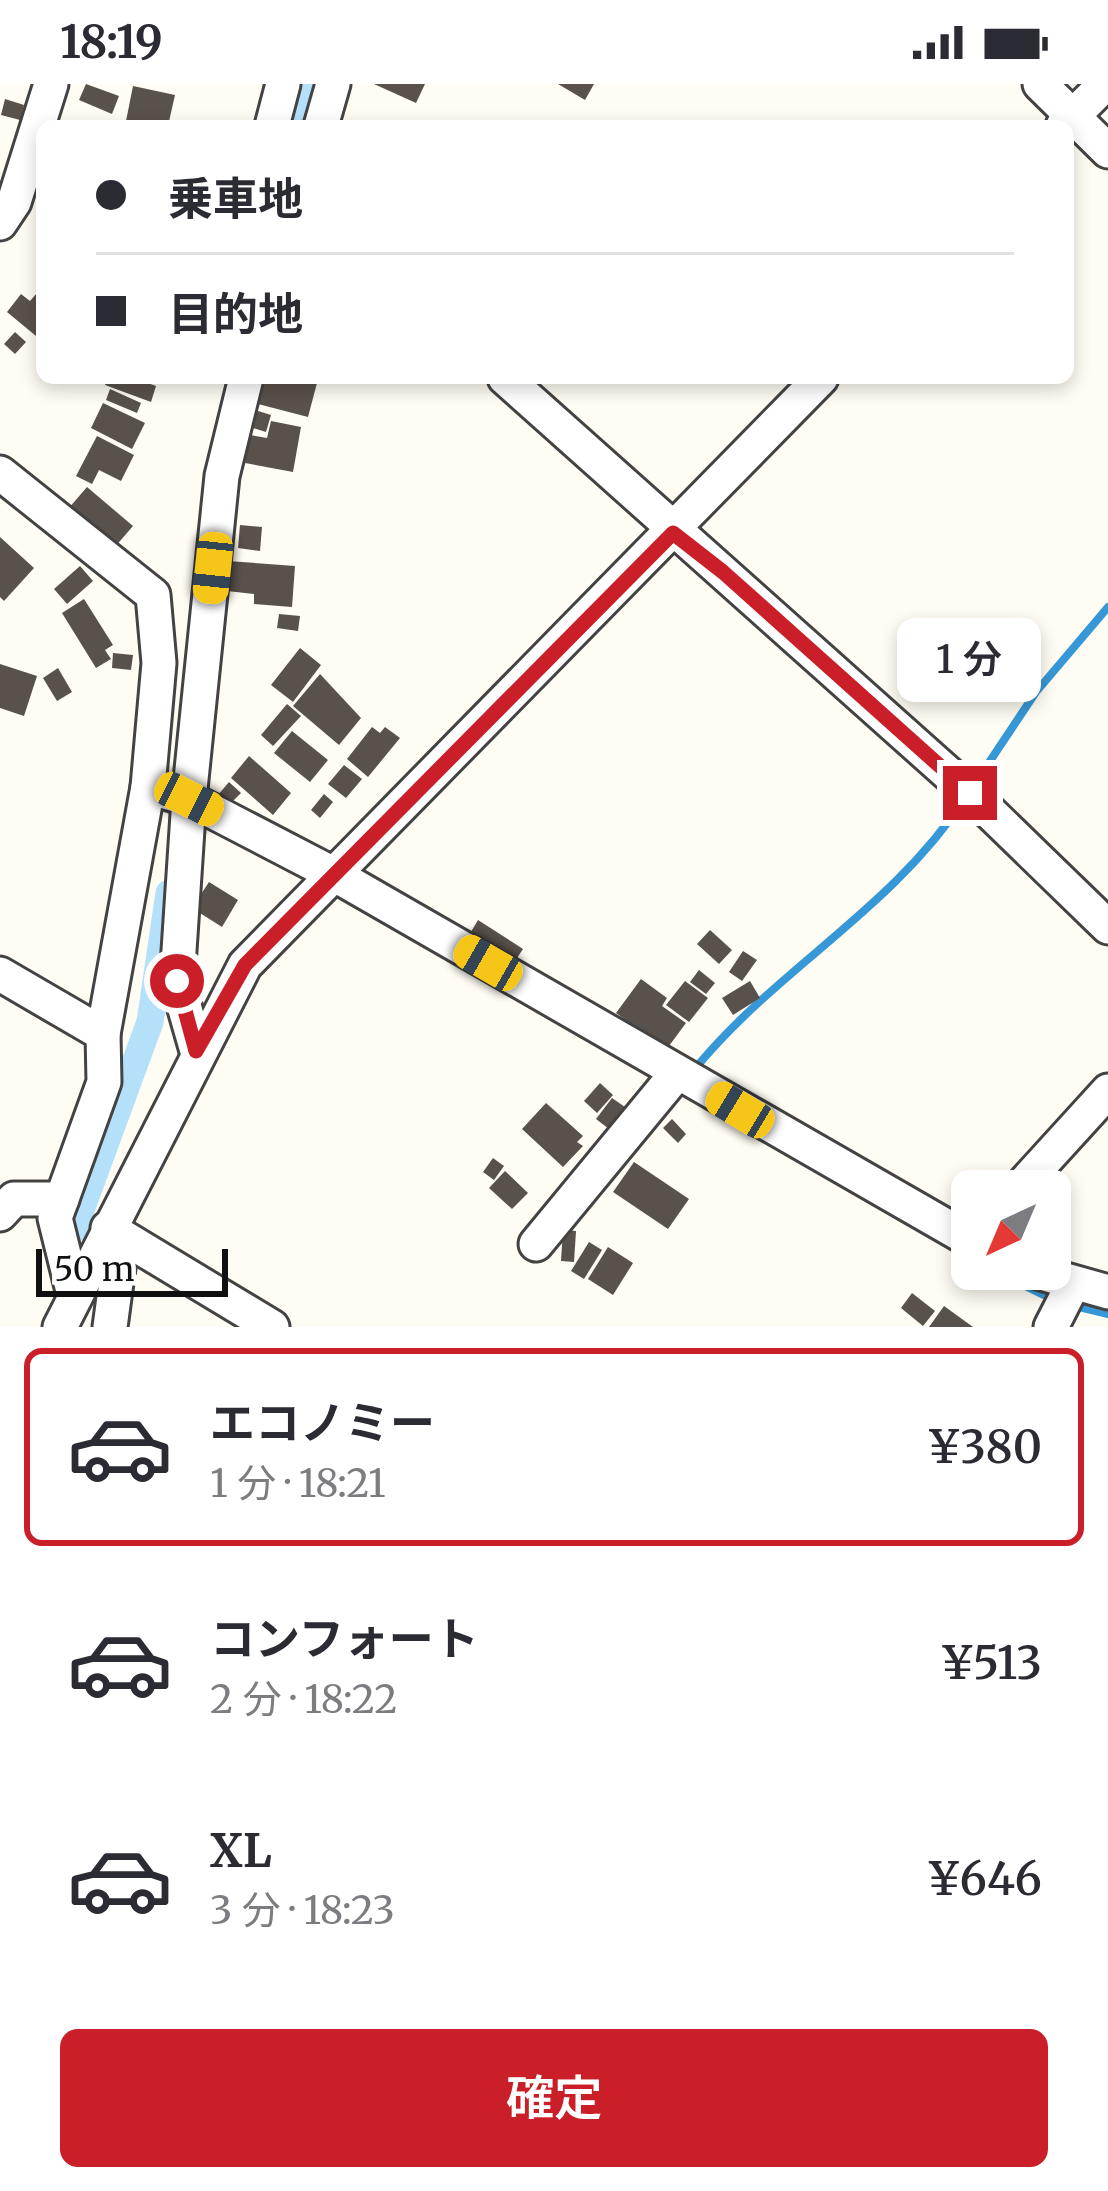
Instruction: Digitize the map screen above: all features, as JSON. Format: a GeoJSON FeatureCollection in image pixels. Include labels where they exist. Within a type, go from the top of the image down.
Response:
{"type":"FeatureCollection","features":[{"type":"Feature","properties":{"kind":"street"},"geometry":{"type":"LineString","coordinates":[[39,120],[50,84]]}},
{"type":"Feature","properties":{"kind":"street"},"geometry":{"type":"LineString","coordinates":[[274,120],[283,84]]}},
{"type":"Feature","properties":{"kind":"street"},"geometry":{"type":"LineString","coordinates":[[323,120],[333,84]]}},
{"type":"Feature","properties":{"kind":"street"},"geometry":{"type":"LineString","coordinates":[[1040,84],[1067,120]]}},
{"type":"Feature","properties":{"kind":"street"},"geometry":{"type":"LineString","coordinates":[[1069,120],[1105,84]]}},
{"type":"Feature","properties":{"kind":"street"},"geometry":{"type":"LineString","coordinates":[[1074,126],[1108,151]]}},
{"type":"Feature","properties":{"kind":"street"},"geometry":{"type":"LineString","coordinates":[[0,224],[14,202],[36,130]]}},
{"type":"Feature","properties":{"kind":"street"},"geometry":{"type":"LineString","coordinates":[[196,1051],[177,981],[189,804],[222,476],[245,384]]}},
{"type":"Feature","properties":{"kind":"street"},"geometry":{"type":"LineString","coordinates":[[512,384],[673,533],[723,572],[963,787],[1108,927]]}},
{"type":"Feature","properties":{"kind":"street"},"geometry":{"type":"LineString","coordinates":[[60,1327],[74,1295],[115,1233],[196,1051],[245,965],[815,384]]}},
{"type":"Feature","properties":{"kind":"street"},"geometry":{"type":"LineString","coordinates":[[0,472],[153,596],[159,663],[149,787],[103,1034],[104,1082],[55,1218],[74,1295]]}},
{"type":"Feature","properties":{"kind":"street"},"geometry":{"type":"LineString","coordinates":[[149,787],[337,876],[678,1081],[951,1229]]}},
{"type":"Feature","properties":{"kind":"street"},"geometry":{"type":"LineString","coordinates":[[0,974],[103,1034]]}},
{"type":"Feature","properties":{"kind":"street"},"geometry":{"type":"LineString","coordinates":[[536,1244],[678,1081]]}},
{"type":"Feature","properties":{"kind":"street"},"geometry":{"type":"LineString","coordinates":[[1035,1170],[1108,1091]]}},
{"type":"Feature","properties":{"kind":"street"},"geometry":{"type":"LineString","coordinates":[[5,1203],[62,1199]]}},
{"type":"Feature","properties":{"kind":"street"},"geometry":{"type":"LineString","coordinates":[[110,1327],[115,1233]]}},
{"type":"Feature","properties":{"kind":"street"},"geometry":{"type":"LineString","coordinates":[[115,1233],[272,1327]]}},
{"type":"Feature","properties":{"kind":"street"},"geometry":{"type":"LineString","coordinates":[[1052,1326],[1072,1286],[1108,1292]]}},
{"type":"Feature","properties":{"kind":"building"},"geometry":{"type":"Polygon","coordinates":[[[86,84],[119,96],[112,114],[79,100],[86,84]]]}},
{"type":"Feature","properties":{"kind":"building"},"geometry":{"type":"Polygon","coordinates":[[[374,84],[425,84],[416,103],[374,84]]]}},
{"type":"Feature","properties":{"kind":"building"},"geometry":{"type":"Polygon","coordinates":[[[558,84],[594,84],[585,100],[558,84]]]}},
{"type":"Feature","properties":{"kind":"building"},"geometry":{"type":"Polygon","coordinates":[[[133,86],[175,95],[169,120],[126,120],[133,86]]]}},
{"type":"Feature","properties":{"kind":"building"},"geometry":{"type":"Polygon","coordinates":[[[5,99],[24,105],[20,120],[1,115],[5,99]]]}},
{"type":"Feature","properties":{"kind":"building"},"geometry":{"type":"Polygon","coordinates":[[[21,294],[30,301],[36,294],[36,336],[7,312],[21,294]]]}},
{"type":"Feature","properties":{"kind":"building"},"geometry":{"type":"Polygon","coordinates":[[[15,332],[26,342],[15,354],[4,344],[15,332]]]}},
{"type":"Feature","properties":{"kind":"building"},"geometry":{"type":"Polygon","coordinates":[[[150,384],[156,386],[151,402],[105,385],[150,384]]]}},
{"type":"Feature","properties":{"kind":"building"},"geometry":{"type":"Polygon","coordinates":[[[263,384],[317,384],[308,417],[258,404],[263,384]]]}},
{"type":"Feature","properties":{"kind":"building"},"geometry":{"type":"Polygon","coordinates":[[[110,389],[141,403],[137,413],[106,400],[110,389]]]}},
{"type":"Feature","properties":{"kind":"building"},"geometry":{"type":"Polygon","coordinates":[[[103,403],[145,423],[132,449],[91,428],[103,403]]]}},
{"type":"Feature","properties":{"kind":"building"},"geometry":{"type":"Polygon","coordinates":[[[255,410],[271,415],[266,432],[250,427],[255,410]]]}},
{"type":"Feature","properties":{"kind":"building"},"geometry":{"type":"Polygon","coordinates":[[[271,421],[301,427],[293,472],[245,463],[250,435],[267,438],[271,421]]]}},
{"type":"Feature","properties":{"kind":"building"},"geometry":{"type":"Polygon","coordinates":[[[97,436],[134,455],[121,481],[99,470],[92,484],[76,476],[97,436]]]}},
{"type":"Feature","properties":{"kind":"building"},"geometry":{"type":"Polygon","coordinates":[[[87,487],[133,526],[114,548],[68,509],[87,487]]]}},
{"type":"Feature","properties":{"kind":"building"},"geometry":{"type":"Polygon","coordinates":[[[240,525],[262,527],[260,551],[238,548],[240,525]]]}},
{"type":"Feature","properties":{"kind":"building"},"geometry":{"type":"Polygon","coordinates":[[[0,537],[34,568],[4,601],[0,597],[0,537]]]}},
{"type":"Feature","properties":{"kind":"building"},"geometry":{"type":"Polygon","coordinates":[[[228,561],[295,566],[292,607],[254,604],[254,594],[227,591],[228,561]]]}},
{"type":"Feature","properties":{"kind":"building"},"geometry":{"type":"Polygon","coordinates":[[[80,566],[93,581],[67,604],[54,589],[80,566]]]}},
{"type":"Feature","properties":{"kind":"building"},"geometry":{"type":"Polygon","coordinates":[[[84,599],[113,645],[105,650],[111,659],[96,668],[62,613],[84,599]]]}},
{"type":"Feature","properties":{"kind":"building"},"geometry":{"type":"Polygon","coordinates":[[[279,614],[300,616],[298,631],[277,628],[279,614]]]}},
{"type":"Feature","properties":{"kind":"building"},"geometry":{"type":"Polygon","coordinates":[[[300,648],[321,665],[293,702],[271,685],[300,648]]]}},
{"type":"Feature","properties":{"kind":"building"},"geometry":{"type":"Polygon","coordinates":[[[113,653],[133,655],[131,670],[112,668],[113,653]]]}},
{"type":"Feature","properties":{"kind":"building"},"geometry":{"type":"Polygon","coordinates":[[[0,664],[37,676],[24,716],[0,708],[0,664]]]}},
{"type":"Feature","properties":{"kind":"building"},"geometry":{"type":"Polygon","coordinates":[[[58,668],[72,692],[57,701],[43,678],[58,668]]]}},
{"type":"Feature","properties":{"kind":"building"},"geometry":{"type":"Polygon","coordinates":[[[320,674],[361,718],[339,745],[293,706],[320,674]]]}},
{"type":"Feature","properties":{"kind":"building"},"geometry":{"type":"Polygon","coordinates":[[[287,704],[301,716],[273,746],[261,735],[287,704]]]}},
{"type":"Feature","properties":{"kind":"building"},"geometry":{"type":"Polygon","coordinates":[[[372,727],[380,733],[385,727],[400,738],[368,777],[347,759],[372,727]]]}},
{"type":"Feature","properties":{"kind":"building"},"geometry":{"type":"Polygon","coordinates":[[[292,731],[328,760],[310,782],[274,753],[292,731]]]}},
{"type":"Feature","properties":{"kind":"building"},"geometry":{"type":"Polygon","coordinates":[[[249,756],[291,793],[273,815],[231,778],[249,756]]]}},
{"type":"Feature","properties":{"kind":"building"},"geometry":{"type":"Polygon","coordinates":[[[344,765],[362,779],[346,798],[328,784],[344,765]]]}},
{"type":"Feature","properties":{"kind":"building"},"geometry":{"type":"Polygon","coordinates":[[[229,782],[241,793],[229,805],[218,795],[229,782]]]}},
{"type":"Feature","properties":{"kind":"building"},"geometry":{"type":"Polygon","coordinates":[[[324,794],[333,802],[320,818],[311,810],[324,794]]]}},
{"type":"Feature","properties":{"kind":"building"},"geometry":{"type":"Polygon","coordinates":[[[209,882],[238,900],[222,927],[192,908],[209,882]]]}},
{"type":"Feature","properties":{"kind":"building"},"geometry":{"type":"Polygon","coordinates":[[[478,920],[523,949],[509,970],[465,942],[478,920]]]}},
{"type":"Feature","properties":{"kind":"building"},"geometry":{"type":"Polygon","coordinates":[[[710,930],[732,950],[719,964],[697,944],[710,930]]]}},
{"type":"Feature","properties":{"kind":"building"},"geometry":{"type":"Polygon","coordinates":[[[743,951],[757,960],[742,981],[729,972],[743,951]]]}},
{"type":"Feature","properties":{"kind":"building"},"geometry":{"type":"Polygon","coordinates":[[[699,970],[715,983],[706,994],[690,982],[699,970]]]}},
{"type":"Feature","properties":{"kind":"building"},"geometry":{"type":"Polygon","coordinates":[[[641,979],[667,998],[662,1006],[686,1023],[666,1050],[616,1013],[641,979]]]}},
{"type":"Feature","properties":{"kind":"building"},"geometry":{"type":"Polygon","coordinates":[[[685,981],[708,998],[689,1022],[666,1005],[685,981]]]}},
{"type":"Feature","properties":{"kind":"building"},"geometry":{"type":"Polygon","coordinates":[[[750,981],[760,998],[733,1015],[722,998],[750,981]]]}},
{"type":"Feature","properties":{"kind":"building"},"geometry":{"type":"Polygon","coordinates":[[[600,1083],[613,1095],[597,1113],[584,1101],[600,1083]]]}},
{"type":"Feature","properties":{"kind":"building"},"geometry":{"type":"Polygon","coordinates":[[[612,1098],[625,1107],[609,1129],[596,1119],[612,1098]]]}},
{"type":"Feature","properties":{"kind":"building"},"geometry":{"type":"Polygon","coordinates":[[[546,1103],[583,1136],[577,1142],[583,1146],[563,1167],[522,1129],[546,1103]]]}},
{"type":"Feature","properties":{"kind":"building"},"geometry":{"type":"Polygon","coordinates":[[[672,1119],[686,1134],[678,1143],[663,1128],[672,1119]]]}},
{"type":"Feature","properties":{"kind":"building"},"geometry":{"type":"Polygon","coordinates":[[[493,1158],[504,1166],[494,1180],[483,1172],[493,1158]]]}},
{"type":"Feature","properties":{"kind":"building"},"geometry":{"type":"Polygon","coordinates":[[[634,1162],[689,1199],[668,1229],[613,1192],[634,1162]]]}},
{"type":"Feature","properties":{"kind":"building"},"geometry":{"type":"Polygon","coordinates":[[[505,1171],[528,1193],[512,1209],[489,1188],[505,1171]]]}},
{"type":"Feature","properties":{"kind":"building"},"geometry":{"type":"Polygon","coordinates":[[[563,1230],[576,1231],[574,1262],[561,1261],[563,1230]]]}},
{"type":"Feature","properties":{"kind":"building"},"geometry":{"type":"Polygon","coordinates":[[[589,1242],[602,1250],[584,1279],[571,1271],[589,1242]]]}},
{"type":"Feature","properties":{"kind":"building"},"geometry":{"type":"Polygon","coordinates":[[[608,1247],[633,1263],[613,1295],[588,1279],[608,1247]]]}},
{"type":"Feature","properties":{"kind":"building"},"geometry":{"type":"Polygon","coordinates":[[[912,1293],[935,1311],[923,1326],[901,1308],[912,1293]]]}},
{"type":"Feature","properties":{"kind":"building"},"geometry":{"type":"Polygon","coordinates":[[[944,1306],[973,1327],[929,1327],[944,1306]]]}},
{"type":"Feature","properties":{"kind":"waterway"},"geometry":{"type":"LineString","coordinates":[[299,120],[308,84]]}},
{"type":"Feature","properties":{"kind":"waterway"},"geometry":{"type":"LineString","coordinates":[[974,785],[1036,692],[1108,607]]}},
{"type":"Feature","properties":{"kind":"waterway"},"geometry":{"type":"LineString","coordinates":[[694,1070],[761,1001],[903,874],[965,798]]}},
{"type":"Feature","properties":{"kind":"waterway"},"geometry":{"type":"LineString","coordinates":[[74,1229],[150,1022],[169,893]]}},
{"type":"Feature","properties":{"kind":"waterway"},"geometry":{"type":"LineString","coordinates":[[1033,1290],[1054,1300]]}},
{"type":"Feature","properties":{"kind":"waterway"},"geometry":{"type":"LineString","coordinates":[[1075,1306],[1108,1314]]}},
{"type":"Feature","properties":{"kind":"route"},"geometry":{"type":"LineString","coordinates":[[177,981],[196,1051],[245,965],[673,533],[970,793]]}}]}
